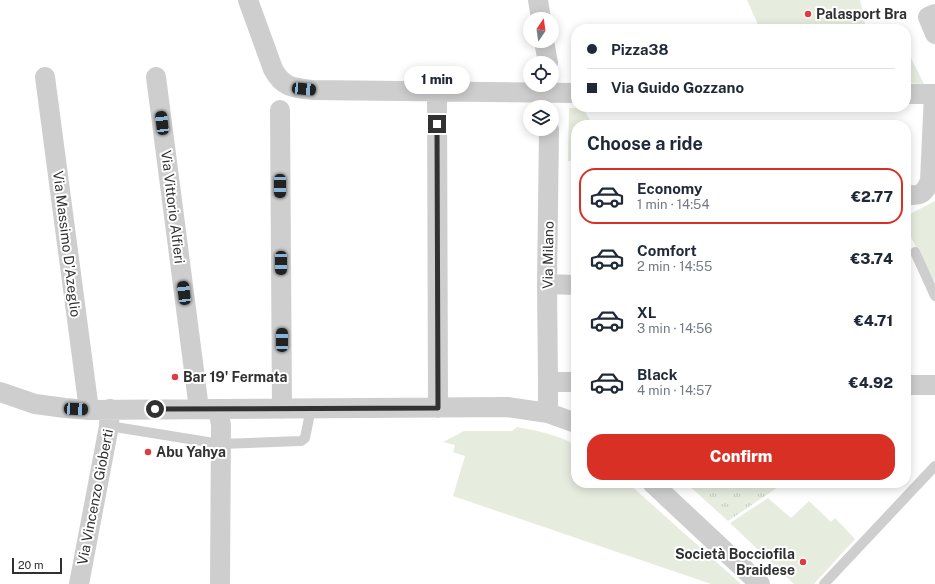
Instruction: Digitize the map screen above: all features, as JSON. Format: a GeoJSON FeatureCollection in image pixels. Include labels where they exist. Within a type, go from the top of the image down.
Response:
{"type":"FeatureCollection","features":[{"type":"Feature","properties":{"kind":"street"},"geometry":{"type":"LineString","coordinates":[[248,0],[273,69],[285,84],[295,88],[313,90],[549,95],[571,93]]}},
{"type":"Feature","properties":{"kind":"street"},"geometry":{"type":"LineString","coordinates":[[538,0],[540,12]]}},
{"type":"Feature","properties":{"kind":"street","name":"Via Massimo D'Azeglio"},"geometry":{"type":"LineString","coordinates":[[45,77],[89,410]]}},
{"type":"Feature","properties":{"kind":"street","name":"Via Vittorio Alfieri"},"geometry":{"type":"LineString","coordinates":[[156,77],[199,409]]}},
{"type":"Feature","properties":{"kind":"street"},"geometry":{"type":"LineString","coordinates":[[437,92],[438,408]]}},
{"type":"Feature","properties":{"kind":"street"},"geometry":{"type":"LineString","coordinates":[[911,94],[934,94],[930,181],[926,190],[916,196],[911,196]]}},
{"type":"Feature","properties":{"kind":"street"},"geometry":{"type":"LineString","coordinates":[[280,110],[282,408]]}},
{"type":"Feature","properties":{"kind":"street","name":"Via Milano"},"geometry":{"type":"LineString","coordinates":[[548,412],[549,136]]}},
{"type":"Feature","properties":{"kind":"street"},"geometry":{"type":"LineString","coordinates":[[548,284],[571,285]]}},
{"type":"Feature","properties":{"kind":"street"},"geometry":{"type":"LineString","coordinates":[[548,382],[571,382]]}},
{"type":"Feature","properties":{"kind":"street"},"geometry":{"type":"LineString","coordinates":[[911,385],[935,385]]}},
{"type":"Feature","properties":{"kind":"street"},"geometry":{"type":"LineString","coordinates":[[0,392],[35,404],[89,410],[109,418],[199,409],[508,407],[548,412],[571,421]]}},
{"type":"Feature","properties":{"kind":"street"},"geometry":{"type":"LineString","coordinates":[[218,409],[221,424],[220,584]]}},
{"type":"Feature","properties":{"kind":"street","name":"Via Vincenzo Gioberti"},"geometry":{"type":"LineString","coordinates":[[79,584],[109,418]]}},
{"type":"Feature","properties":{"kind":"street"},"geometry":{"type":"LineString","coordinates":[[657,488],[760,584]]}},
{"type":"Feature","properties":{"kind":"lane"},"geometry":{"type":"LineString","coordinates":[[915,252],[935,296]]}},
{"type":"Feature","properties":{"kind":"lane"},"geometry":{"type":"LineString","coordinates":[[109,418],[220,444],[301,441],[305,438],[311,408]]}},
{"type":"Feature","properties":{"kind":"lane"},"geometry":{"type":"LineString","coordinates":[[824,584],[935,466]]}},
{"type":"Feature","properties":{"kind":"green space","name":"Palasport Bra"},"geometry":{"type":"Polygon","coordinates":[[[747,0],[860,0],[865,24],[758,24],[747,0]]]}},
{"type":"Feature","properties":{"kind":"green space"},"geometry":{"type":"Polygon","coordinates":[[[911,58],[924,84],[911,83],[911,58]]]}},
{"type":"Feature","properties":{"kind":"green space"},"geometry":{"type":"Polygon","coordinates":[[[569,108],[571,108],[571,112],[585,112],[590,120],[571,120],[571,161],[568,161],[569,108]]]}},
{"type":"Feature","properties":{"kind":"green space"},"geometry":{"type":"Polygon","coordinates":[[[935,201],[935,283],[911,237],[911,213],[935,201]]]}},
{"type":"Feature","properties":{"kind":"green space"},"geometry":{"type":"Polygon","coordinates":[[[517,427],[555,436],[571,443],[571,488],[634,488],[741,584],[711,584],[453,496],[465,456],[453,452],[455,445],[443,442],[464,431],[512,431],[517,427]]]}},
{"type":"Feature","properties":{"kind":"green space"},"geometry":{"type":"Polygon","coordinates":[[[692,488],[777,488],[728,521],[692,488]]]}},
{"type":"Feature","properties":{"kind":"green space","name":"Società Bocciofila Braidese"},"geometry":{"type":"Polygon","coordinates":[[[768,498],[791,518],[809,501],[831,522],[835,518],[855,539],[814,584],[794,584],[730,523],[768,498]]]}},
{"type":"Feature","properties":{"kind":"place","name":"Palasport Bra"},"geometry":{"type":"Point","coordinates":[808,14]}},
{"type":"Feature","properties":{"kind":"place","name":"Bar 19' Fermata"},"geometry":{"type":"Point","coordinates":[175,377]}},
{"type":"Feature","properties":{"kind":"place","name":"Abu Yahya"},"geometry":{"type":"Point","coordinates":[148,452]}},
{"type":"Feature","properties":{"kind":"place","name":"Società Bocciofila Braidese"},"geometry":{"type":"Point","coordinates":[803,562]}},
{"type":"Feature","properties":{"kind":"route"},"geometry":{"type":"LineString","coordinates":[[155,409],[438,408],[437,124]]}}]}
